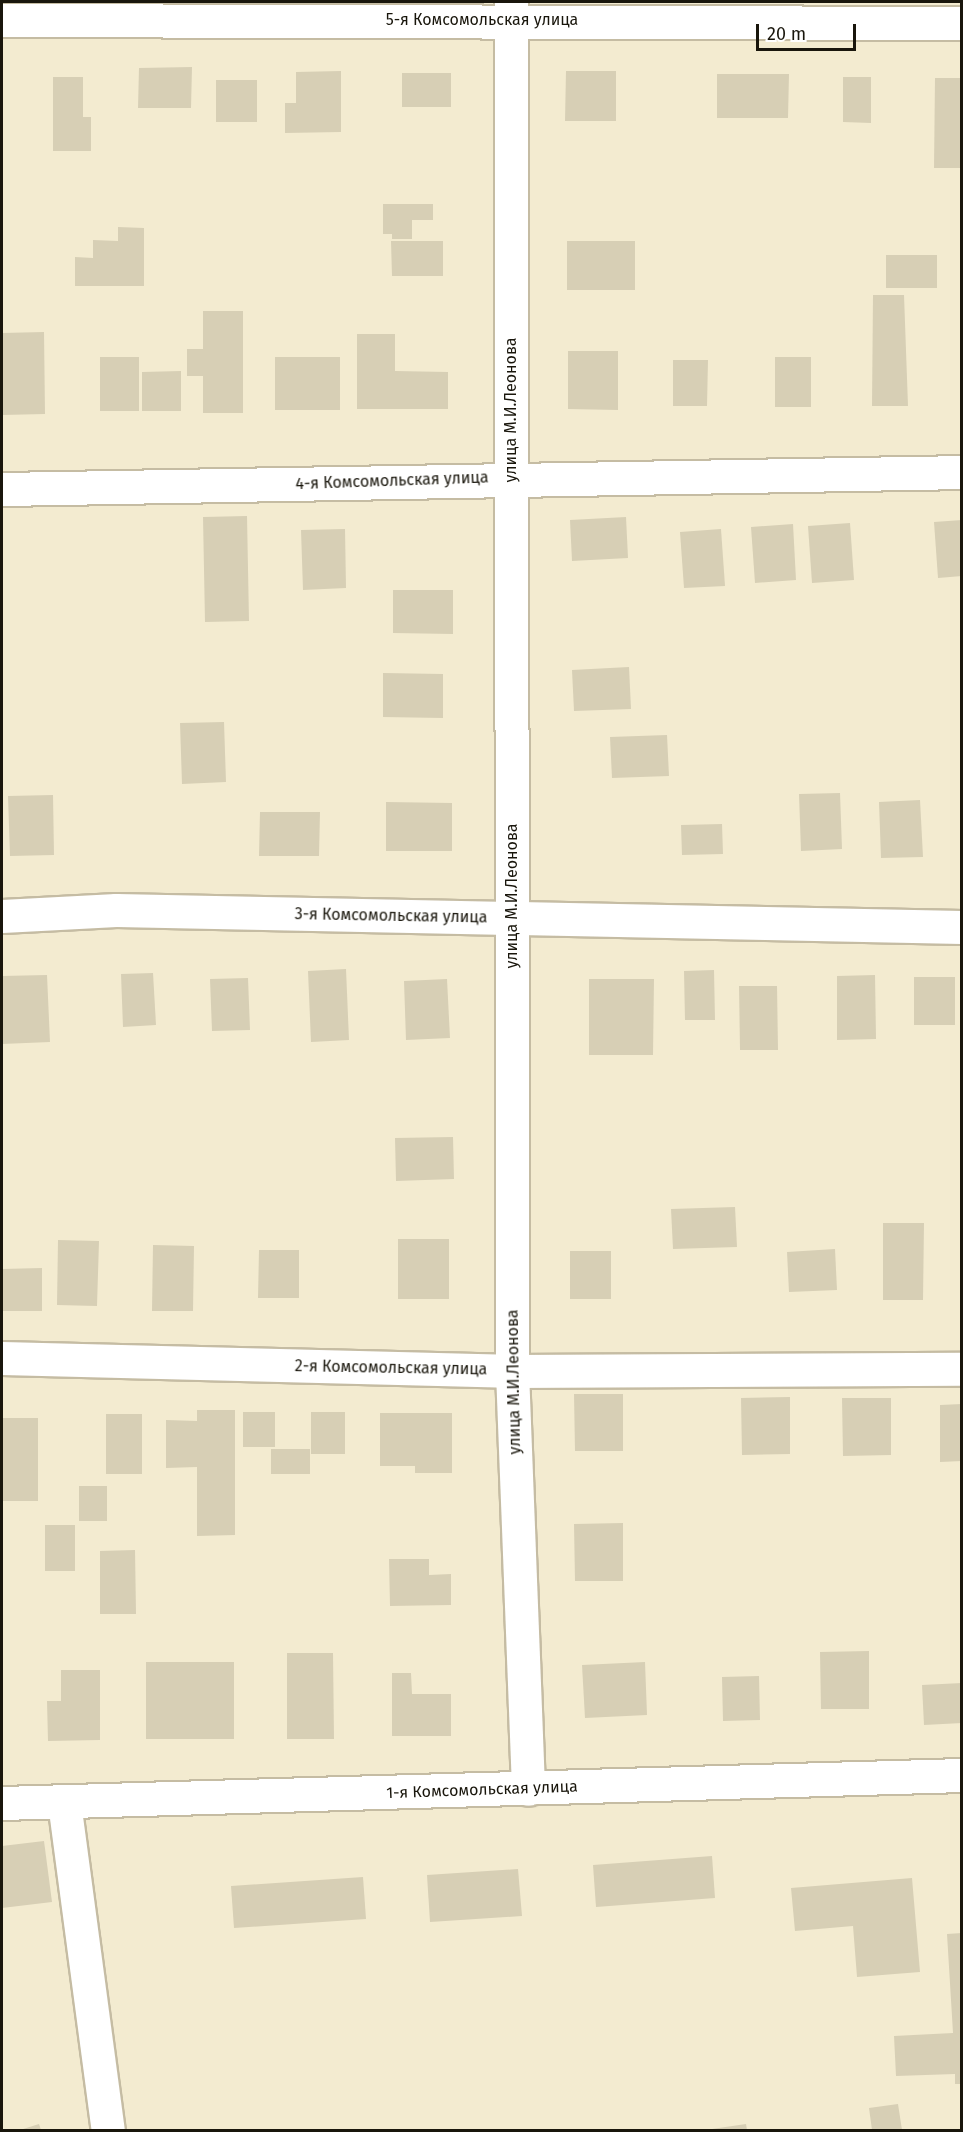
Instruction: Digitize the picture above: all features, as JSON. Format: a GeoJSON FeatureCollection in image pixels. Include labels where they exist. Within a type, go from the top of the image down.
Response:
{"type":"FeatureCollection","features":[{"type":"Feature","properties":{"kind":"street","name":"5-я Комсомольская улица"},"geometry":{"type":"LineString","coordinates":[[2,20],[512,10],[962,23]]}},
{"type":"Feature","properties":{"kind":"street","name":"улица М.И.Леонова"},"geometry":{"type":"LineString","coordinates":[[512,10],[512,1371],[528,1789]]}},
{"type":"Feature","properties":{"kind":"street","name":"4-я Комсомольская улица"},"geometry":{"type":"LineString","coordinates":[[2,489],[511,477],[962,472]]}},
{"type":"Feature","properties":{"kind":"street","name":"3-я Комсомольская улица"},"geometry":{"type":"LineString","coordinates":[[2,916],[116,910],[962,927]]}},
{"type":"Feature","properties":{"kind":"street","name":"2-я Комсомольская улица"},"geometry":{"type":"LineString","coordinates":[[2,1358],[512,1371],[962,1369]]}},
{"type":"Feature","properties":{"kind":"street","name":"1-я Комсомольская улица"},"geometry":{"type":"LineString","coordinates":[[2,1803],[962,1775]]}},
{"type":"Feature","properties":{"kind":"street"},"geometry":{"type":"LineString","coordinates":[[64,1802],[108,2130]]}},
{"type":"Feature","properties":{"kind":"building"},"geometry":{"type":"Polygon","coordinates":[[[192,67],[191,108],[138,108],[139,68],[192,67]]]}},
{"type":"Feature","properties":{"kind":"building"},"geometry":{"type":"Polygon","coordinates":[[[341,71],[341,132],[285,133],[285,103],[296,103],[296,72],[341,71]]]}},
{"type":"Feature","properties":{"kind":"building"},"geometry":{"type":"Polygon","coordinates":[[[566,71],[616,71],[616,121],[565,121],[566,71]]]}},
{"type":"Feature","properties":{"kind":"building"},"geometry":{"type":"Polygon","coordinates":[[[402,73],[451,73],[451,107],[402,107],[402,73]]]}},
{"type":"Feature","properties":{"kind":"building"},"geometry":{"type":"Polygon","coordinates":[[[717,74],[789,74],[788,118],[717,118],[717,74]]]}},
{"type":"Feature","properties":{"kind":"building"},"geometry":{"type":"Polygon","coordinates":[[[53,77],[83,77],[83,117],[91,117],[91,151],[53,151],[53,77]]]}},
{"type":"Feature","properties":{"kind":"building"},"geometry":{"type":"Polygon","coordinates":[[[843,77],[871,77],[871,123],[843,122],[843,77]]]}},
{"type":"Feature","properties":{"kind":"building"},"geometry":{"type":"Polygon","coordinates":[[[935,78],[962,78],[962,168],[934,168],[935,78]]]}},
{"type":"Feature","properties":{"kind":"building"},"geometry":{"type":"Polygon","coordinates":[[[216,80],[257,80],[257,122],[216,122],[216,80]]]}},
{"type":"Feature","properties":{"kind":"building"},"geometry":{"type":"Polygon","coordinates":[[[383,204],[433,204],[433,220],[412,220],[412,239],[392,239],[392,234],[383,234],[383,204]]]}},
{"type":"Feature","properties":{"kind":"building"},"geometry":{"type":"Polygon","coordinates":[[[118,227],[144,228],[144,286],[75,286],[75,257],[93,258],[93,240],[118,241],[118,227]]]}},
{"type":"Feature","properties":{"kind":"building"},"geometry":{"type":"Polygon","coordinates":[[[391,241],[443,241],[443,276],[392,276],[391,241]]]}},
{"type":"Feature","properties":{"kind":"building"},"geometry":{"type":"Polygon","coordinates":[[[567,241],[635,241],[635,290],[567,290],[567,241]]]}},
{"type":"Feature","properties":{"kind":"building"},"geometry":{"type":"Polygon","coordinates":[[[886,255],[937,255],[937,288],[886,288],[886,255]]]}},
{"type":"Feature","properties":{"kind":"building"},"geometry":{"type":"Polygon","coordinates":[[[873,295],[904,295],[908,406],[872,406],[873,295]]]}},
{"type":"Feature","properties":{"kind":"building"},"geometry":{"type":"Polygon","coordinates":[[[203,311],[243,311],[243,413],[203,413],[203,376],[187,376],[187,349],[203,349],[203,311]]]}},
{"type":"Feature","properties":{"kind":"building"},"geometry":{"type":"Polygon","coordinates":[[[44,332],[45,414],[2,415],[2,333],[44,332]]]}},
{"type":"Feature","properties":{"kind":"building"},"geometry":{"type":"Polygon","coordinates":[[[357,334],[395,334],[395,371],[448,372],[448,409],[357,409],[357,334]]]}},
{"type":"Feature","properties":{"kind":"building"},"geometry":{"type":"Polygon","coordinates":[[[568,351],[618,351],[618,410],[568,409],[568,351]]]}},
{"type":"Feature","properties":{"kind":"building"},"geometry":{"type":"Polygon","coordinates":[[[100,357],[139,357],[139,411],[100,411],[100,357]]]}},
{"type":"Feature","properties":{"kind":"building"},"geometry":{"type":"Polygon","coordinates":[[[275,357],[340,357],[340,410],[275,410],[275,357]]]}},
{"type":"Feature","properties":{"kind":"building"},"geometry":{"type":"Polygon","coordinates":[[[775,357],[811,357],[811,407],[775,407],[775,357]]]}},
{"type":"Feature","properties":{"kind":"building"},"geometry":{"type":"Polygon","coordinates":[[[673,360],[708,360],[707,406],[673,406],[673,360]]]}},
{"type":"Feature","properties":{"kind":"building"},"geometry":{"type":"Polygon","coordinates":[[[181,371],[181,411],[142,411],[142,372],[181,371]]]}},
{"type":"Feature","properties":{"kind":"building"},"geometry":{"type":"Polygon","coordinates":[[[247,516],[249,621],[205,622],[203,517],[247,516]]]}},
{"type":"Feature","properties":{"kind":"building"},"geometry":{"type":"Polygon","coordinates":[[[626,517],[628,558],[572,561],[570,520],[626,517]]]}},
{"type":"Feature","properties":{"kind":"building"},"geometry":{"type":"Polygon","coordinates":[[[962,520],[962,576],[938,578],[934,522],[962,520]]]}},
{"type":"Feature","properties":{"kind":"building"},"geometry":{"type":"Polygon","coordinates":[[[850,523],[854,580],[812,583],[808,526],[850,523]]]}},
{"type":"Feature","properties":{"kind":"building"},"geometry":{"type":"Polygon","coordinates":[[[793,524],[796,580],[755,583],[751,527],[793,524]]]}},
{"type":"Feature","properties":{"kind":"building"},"geometry":{"type":"Polygon","coordinates":[[[345,529],[346,588],[303,590],[301,530],[345,529]]]}},
{"type":"Feature","properties":{"kind":"building"},"geometry":{"type":"Polygon","coordinates":[[[721,529],[725,586],[684,588],[680,532],[721,529]]]}},
{"type":"Feature","properties":{"kind":"building"},"geometry":{"type":"Polygon","coordinates":[[[393,590],[453,590],[453,634],[393,633],[393,590]]]}},
{"type":"Feature","properties":{"kind":"building"},"geometry":{"type":"Polygon","coordinates":[[[629,667],[631,709],[574,711],[572,670],[629,667]]]}},
{"type":"Feature","properties":{"kind":"building"},"geometry":{"type":"Polygon","coordinates":[[[383,673],[443,674],[443,718],[383,717],[383,673]]]}},
{"type":"Feature","properties":{"kind":"building"},"geometry":{"type":"Polygon","coordinates":[[[224,722],[226,782],[182,784],[180,723],[224,722]]]}},
{"type":"Feature","properties":{"kind":"building"},"geometry":{"type":"Polygon","coordinates":[[[667,735],[669,776],[612,778],[610,737],[667,735]]]}},
{"type":"Feature","properties":{"kind":"building"},"geometry":{"type":"Polygon","coordinates":[[[840,793],[842,849],[801,851],[799,794],[840,793]]]}},
{"type":"Feature","properties":{"kind":"building"},"geometry":{"type":"Polygon","coordinates":[[[53,795],[54,855],[10,856],[8,796],[53,795]]]}},
{"type":"Feature","properties":{"kind":"building"},"geometry":{"type":"Polygon","coordinates":[[[920,800],[923,857],[881,858],[879,802],[920,800]]]}},
{"type":"Feature","properties":{"kind":"building"},"geometry":{"type":"Polygon","coordinates":[[[386,802],[452,803],[452,851],[386,851],[386,802]]]}},
{"type":"Feature","properties":{"kind":"building"},"geometry":{"type":"Polygon","coordinates":[[[260,812],[320,812],[319,856],[259,856],[260,812]]]}},
{"type":"Feature","properties":{"kind":"building"},"geometry":{"type":"Polygon","coordinates":[[[722,824],[723,854],[682,855],[681,825],[722,824]]]}},
{"type":"Feature","properties":{"kind":"building"},"geometry":{"type":"Polygon","coordinates":[[[346,969],[349,1040],[311,1042],[308,971],[346,969]]]}},
{"type":"Feature","properties":{"kind":"building"},"geometry":{"type":"Polygon","coordinates":[[[714,970],[715,1020],[685,1020],[684,971],[714,970]]]}},
{"type":"Feature","properties":{"kind":"building"},"geometry":{"type":"Polygon","coordinates":[[[153,973],[156,1025],[123,1027],[121,974],[153,973]]]}},
{"type":"Feature","properties":{"kind":"building"},"geometry":{"type":"Polygon","coordinates":[[[47,975],[50,1042],[2,1044],[2,976],[47,975]]]}},
{"type":"Feature","properties":{"kind":"building"},"geometry":{"type":"Polygon","coordinates":[[[875,975],[876,1039],[837,1040],[837,976],[875,975]]]}},
{"type":"Feature","properties":{"kind":"building"},"geometry":{"type":"Polygon","coordinates":[[[914,977],[955,977],[955,1025],[914,1025],[914,977]]]}},
{"type":"Feature","properties":{"kind":"building"},"geometry":{"type":"Polygon","coordinates":[[[248,978],[250,1030],[212,1031],[210,979],[248,978]]]}},
{"type":"Feature","properties":{"kind":"building"},"geometry":{"type":"Polygon","coordinates":[[[447,979],[450,1038],[406,1040],[404,981],[447,979]]]}},
{"type":"Feature","properties":{"kind":"building"},"geometry":{"type":"Polygon","coordinates":[[[589,979],[654,979],[653,1055],[589,1055],[589,979]]]}},
{"type":"Feature","properties":{"kind":"building"},"geometry":{"type":"Polygon","coordinates":[[[739,986],[777,986],[778,1050],[740,1050],[739,986]]]}},
{"type":"Feature","properties":{"kind":"building"},"geometry":{"type":"Polygon","coordinates":[[[453,1137],[454,1179],[396,1181],[395,1138],[453,1137]]]}},
{"type":"Feature","properties":{"kind":"building"},"geometry":{"type":"Polygon","coordinates":[[[735,1207],[737,1247],[673,1249],[671,1209],[735,1207]]]}},
{"type":"Feature","properties":{"kind":"building"},"geometry":{"type":"Polygon","coordinates":[[[883,1223],[924,1223],[923,1300],[883,1300],[883,1223]]]}},
{"type":"Feature","properties":{"kind":"building"},"geometry":{"type":"Polygon","coordinates":[[[398,1239],[449,1239],[449,1299],[398,1299],[398,1239]]]}},
{"type":"Feature","properties":{"kind":"building"},"geometry":{"type":"Polygon","coordinates":[[[58,1240],[99,1241],[97,1306],[57,1305],[58,1240]]]}},
{"type":"Feature","properties":{"kind":"building"},"geometry":{"type":"Polygon","coordinates":[[[153,1245],[194,1246],[193,1311],[152,1311],[153,1245]]]}},
{"type":"Feature","properties":{"kind":"building"},"geometry":{"type":"Polygon","coordinates":[[[835,1249],[837,1290],[789,1292],[787,1252],[835,1249]]]}},
{"type":"Feature","properties":{"kind":"building"},"geometry":{"type":"Polygon","coordinates":[[[259,1250],[299,1250],[299,1298],[258,1298],[259,1250]]]}},
{"type":"Feature","properties":{"kind":"building"},"geometry":{"type":"Polygon","coordinates":[[[570,1251],[611,1251],[611,1299],[570,1299],[570,1251]]]}},
{"type":"Feature","properties":{"kind":"building"},"geometry":{"type":"Polygon","coordinates":[[[42,1268],[42,1311],[2,1311],[2,1269],[42,1268]]]}},
{"type":"Feature","properties":{"kind":"building"},"geometry":{"type":"Polygon","coordinates":[[[574,1394],[623,1394],[623,1451],[575,1451],[574,1394]]]}},
{"type":"Feature","properties":{"kind":"building"},"geometry":{"type":"Polygon","coordinates":[[[790,1397],[790,1454],[742,1455],[741,1398],[790,1397]]]}},
{"type":"Feature","properties":{"kind":"building"},"geometry":{"type":"Polygon","coordinates":[[[842,1398],[891,1398],[891,1455],[843,1456],[842,1398]]]}},
{"type":"Feature","properties":{"kind":"building"},"geometry":{"type":"Polygon","coordinates":[[[962,1404],[962,1461],[940,1462],[940,1405],[962,1404]]]}},
{"type":"Feature","properties":{"kind":"building"},"geometry":{"type":"Polygon","coordinates":[[[197,1410],[235,1410],[235,1535],[197,1536],[197,1467],[166,1468],[166,1420],[197,1421],[197,1410]]]}},
{"type":"Feature","properties":{"kind":"building"},"geometry":{"type":"Polygon","coordinates":[[[243,1412],[275,1412],[275,1447],[243,1447],[243,1412]]]}},
{"type":"Feature","properties":{"kind":"building"},"geometry":{"type":"Polygon","coordinates":[[[311,1412],[345,1412],[345,1454],[311,1454],[311,1412]]]}},
{"type":"Feature","properties":{"kind":"building"},"geometry":{"type":"Polygon","coordinates":[[[380,1413],[452,1413],[452,1473],[415,1473],[415,1466],[380,1466],[380,1413]]]}},
{"type":"Feature","properties":{"kind":"building"},"geometry":{"type":"Polygon","coordinates":[[[106,1414],[142,1414],[142,1474],[106,1474],[106,1414]]]}},
{"type":"Feature","properties":{"kind":"building"},"geometry":{"type":"Polygon","coordinates":[[[2,1418],[38,1418],[38,1501],[2,1501],[2,1418]]]}},
{"type":"Feature","properties":{"kind":"building"},"geometry":{"type":"Polygon","coordinates":[[[271,1449],[310,1449],[310,1474],[271,1474],[271,1449]]]}},
{"type":"Feature","properties":{"kind":"building"},"geometry":{"type":"Polygon","coordinates":[[[79,1486],[107,1486],[107,1521],[79,1521],[79,1486]]]}},
{"type":"Feature","properties":{"kind":"building"},"geometry":{"type":"Polygon","coordinates":[[[623,1523],[623,1581],[575,1581],[574,1524],[623,1523]]]}},
{"type":"Feature","properties":{"kind":"building"},"geometry":{"type":"Polygon","coordinates":[[[45,1525],[75,1525],[75,1571],[45,1571],[45,1525]]]}},
{"type":"Feature","properties":{"kind":"building"},"geometry":{"type":"Polygon","coordinates":[[[135,1550],[136,1614],[100,1614],[100,1551],[135,1550]]]}},
{"type":"Feature","properties":{"kind":"building"},"geometry":{"type":"Polygon","coordinates":[[[389,1559],[429,1559],[429,1575],[451,1574],[451,1605],[390,1606],[389,1559]]]}},
{"type":"Feature","properties":{"kind":"building"},"geometry":{"type":"Polygon","coordinates":[[[869,1651],[869,1709],[821,1709],[820,1652],[869,1651]]]}},
{"type":"Feature","properties":{"kind":"building"},"geometry":{"type":"Polygon","coordinates":[[[287,1653],[333,1653],[334,1739],[287,1739],[287,1653]]]}},
{"type":"Feature","properties":{"kind":"building"},"geometry":{"type":"Polygon","coordinates":[[[146,1662],[234,1662],[234,1739],[146,1739],[146,1662]]]}},
{"type":"Feature","properties":{"kind":"building"},"geometry":{"type":"Polygon","coordinates":[[[645,1662],[647,1715],[585,1718],[582,1665],[645,1662]]]}},
{"type":"Feature","properties":{"kind":"building"},"geometry":{"type":"Polygon","coordinates":[[[61,1670],[100,1670],[100,1740],[48,1741],[47,1701],[61,1701],[61,1670]]]}},
{"type":"Feature","properties":{"kind":"building"},"geometry":{"type":"Polygon","coordinates":[[[392,1673],[411,1673],[412,1694],[451,1694],[451,1736],[392,1736],[392,1673]]]}},
{"type":"Feature","properties":{"kind":"building"},"geometry":{"type":"Polygon","coordinates":[[[759,1676],[760,1720],[723,1721],[722,1677],[759,1676]]]}},
{"type":"Feature","properties":{"kind":"building"},"geometry":{"type":"Polygon","coordinates":[[[962,1683],[962,1723],[924,1725],[922,1685],[962,1683]]]}},
{"type":"Feature","properties":{"kind":"building"},"geometry":{"type":"Polygon","coordinates":[[[44,1841],[52,1902],[2,1908],[2,1846],[44,1841]]]}},
{"type":"Feature","properties":{"kind":"building"},"geometry":{"type":"Polygon","coordinates":[[[712,1856],[715,1898],[596,1907],[593,1865],[712,1856]]]}},
{"type":"Feature","properties":{"kind":"building"},"geometry":{"type":"Polygon","coordinates":[[[518,1869],[522,1916],[430,1922],[427,1875],[518,1869]]]}},
{"type":"Feature","properties":{"kind":"building"},"geometry":{"type":"Polygon","coordinates":[[[363,1877],[366,1919],[234,1928],[231,1886],[363,1877]]]}},
{"type":"Feature","properties":{"kind":"building"},"geometry":{"type":"Polygon","coordinates":[[[912,1878],[920,1972],[857,1977],[853,1926],[795,1931],[791,1888],[912,1878]]]}},
{"type":"Feature","properties":{"kind":"building"},"geometry":{"type":"Polygon","coordinates":[[[962,1933],[962,2084],[955,2084],[955,2074],[896,2076],[894,2036],[953,2033],[947,1934],[962,1933]]]}},
{"type":"Feature","properties":{"kind":"building"},"geometry":{"type":"Polygon","coordinates":[[[898,2104],[902,2130],[872,2130],[869,2108],[898,2104]]]}},
{"type":"Feature","properties":{"kind":"building"},"geometry":{"type":"Polygon","coordinates":[[[39,2124],[41,2130],[20,2130],[39,2124]]]}},
{"type":"Feature","properties":{"kind":"building"},"geometry":{"type":"Polygon","coordinates":[[[746,2124],[747,2130],[712,2130],[712,2129],[746,2124]]]}}]}
